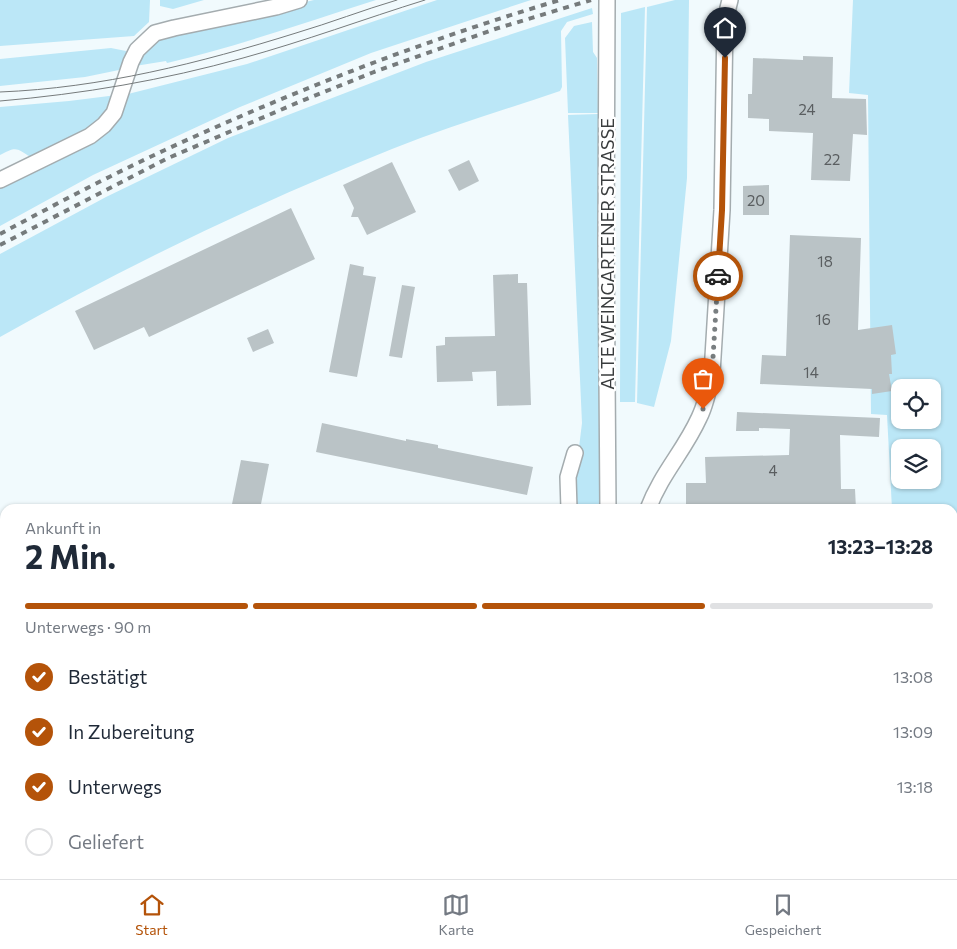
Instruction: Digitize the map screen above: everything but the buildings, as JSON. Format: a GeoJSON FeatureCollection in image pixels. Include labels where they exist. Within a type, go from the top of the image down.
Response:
{"type":"FeatureCollection","features":[{"type":"Feature","properties":{"kind":"street"},"geometry":{"type":"LineString","coordinates":[[0,180],[90,136],[104,125],[114,113],[131,62],[137,50],[155,33],[276,7],[298,0]]}},
{"type":"Feature","properties":{"kind":"street","name":"ALTE WEINGARTENER STRASSE"},"geometry":{"type":"LineString","coordinates":[[607,0],[608,504]]}},
{"type":"Feature","properties":{"kind":"street"},"geometry":{"type":"LineString","coordinates":[[650,504],[660,481],[699,418],[712,374],[722,210],[725,20],[730,0]]}},
{"type":"Feature","properties":{"kind":"street"},"geometry":{"type":"LineString","coordinates":[[570,504],[568,477],[575,452]]}},
{"type":"Feature","properties":{"kind":"shaded area"},"geometry":{"type":"Polygon","coordinates":[[[0,0],[150,0],[149,22],[134,36],[0,46],[0,0]]]}},
{"type":"Feature","properties":{"kind":"shaded area"},"geometry":{"type":"Polygon","coordinates":[[[160,0],[204,0],[173,9],[160,6],[160,0]]]}},
{"type":"Feature","properties":{"kind":"shaded area"},"geometry":{"type":"Polygon","coordinates":[[[314,0],[376,0],[220,49],[167,63],[166,61],[135,66],[142,51],[155,38],[314,0]]]}},
{"type":"Feature","properties":{"kind":"shaded area"},"geometry":{"type":"Polygon","coordinates":[[[437,0],[531,0],[371,53],[240,107],[93,175],[0,226],[0,185],[63,154],[128,94],[247,64],[437,0]]]}},
{"type":"Feature","properties":{"kind":"shaded area"},"geometry":{"type":"Polygon","coordinates":[[[675,0],[689,0],[687,178],[671,341],[654,407],[637,403],[647,7],[675,0]]]}},
{"type":"Feature","properties":{"kind":"shaded area"},"geometry":{"type":"Polygon","coordinates":[[[853,0],[957,0],[957,504],[892,504],[887,415],[871,414],[868,95],[849,93],[853,0]]]}},
{"type":"Feature","properties":{"kind":"shaded area"},"geometry":{"type":"Polygon","coordinates":[[[645,7],[635,402],[620,402],[621,13],[645,7]]]}},
{"type":"Feature","properties":{"kind":"shaded area"},"geometry":{"type":"Polygon","coordinates":[[[592,8],[593,14],[567,22],[561,31],[562,87],[560,91],[413,141],[292,191],[242,213],[95,285],[0,337],[0,254],[106,197],[228,138],[426,62],[592,8]]]}},
{"type":"Feature","properties":{"kind":"shaded area"},"geometry":{"type":"Polygon","coordinates":[[[592,22],[593,52],[597,58],[598,113],[568,113],[565,38],[574,26],[592,22]]]}},
{"type":"Feature","properties":{"kind":"shaded area"},"geometry":{"type":"Polygon","coordinates":[[[111,48],[126,51],[128,55],[119,70],[85,77],[0,86],[0,59],[111,48]]]}},
{"type":"Feature","properties":{"kind":"shaded area"},"geometry":{"type":"Polygon","coordinates":[[[117,95],[114,104],[96,126],[32,158],[16,149],[0,155],[0,107],[117,95]]]}},
{"type":"Feature","properties":{"kind":"shaded area"},"geometry":{"type":"Polygon","coordinates":[[[598,114],[602,504],[576,504],[575,480],[582,423],[568,115],[598,114]]]}},
{"type":"Feature","properties":{"kind":"tram line"},"geometry":{"type":"LineString","coordinates":[[0,92],[38,90],[75,85],[187,64],[260,44],[397,0]]}},
{"type":"Feature","properties":{"kind":"tram line"},"geometry":{"type":"LineString","coordinates":[[0,101],[93,90],[213,66],[312,37],[425,0]]}},
{"type":"Feature","properties":{"kind":"railway"},"geometry":{"type":"LineString","coordinates":[[0,234],[144,160],[262,107],[409,49],[560,0]]}},
{"type":"Feature","properties":{"kind":"railway"},"geometry":{"type":"LineString","coordinates":[[0,245],[166,159],[299,102],[374,72],[495,29],[591,0]]}},
{"type":"Feature","properties":{"kind":"way so far"},"geometry":{"type":"LineString","coordinates":[[703,409],[712,374],[718,276]]}},
{"type":"Feature","properties":{"kind":"route"},"geometry":{"type":"LineString","coordinates":[[718,276],[722,210],[725,58]]}}]}
